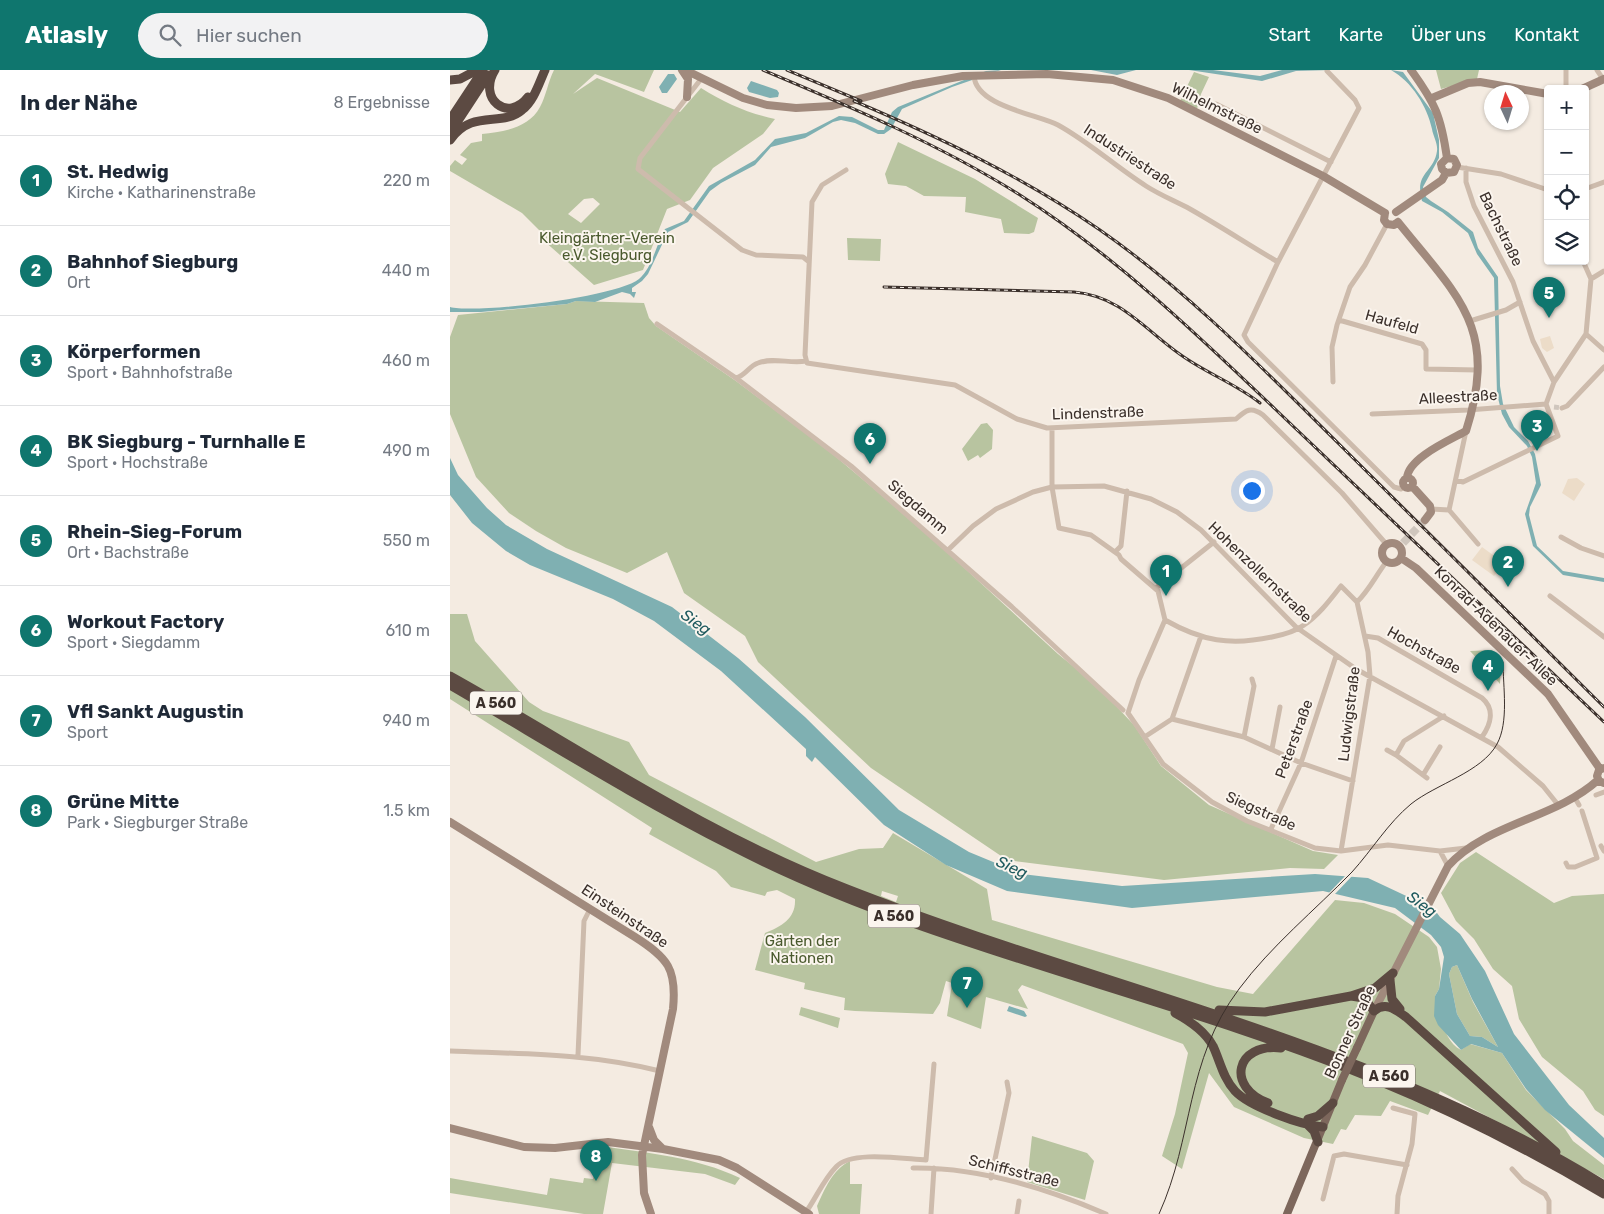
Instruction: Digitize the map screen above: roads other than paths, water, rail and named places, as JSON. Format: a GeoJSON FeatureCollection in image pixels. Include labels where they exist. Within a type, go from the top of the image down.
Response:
{"type":"FeatureCollection","features":[{"type":"Feature","properties":{"kind":"highway"},"geometry":{"type":"LineString","coordinates":[[450,80],[468,76],[477,70]]}},
{"type":"Feature","properties":{"kind":"highway"},"geometry":{"type":"LineString","coordinates":[[450,120],[482,70]]}},
{"type":"Feature","properties":{"kind":"highway"},"geometry":{"type":"LineString","coordinates":[[450,134],[491,70]]}},
{"type":"Feature","properties":{"kind":"highway"},"geometry":{"type":"LineString","coordinates":[[495,70],[488,83],[490,96],[498,105],[510,108],[517,106],[527,98],[543,70]]}},
{"type":"Feature","properties":{"kind":"highway"},"geometry":{"type":"LineString","coordinates":[[450,140],[463,127],[472,122],[514,116],[521,112],[531,99],[543,70]]}},
{"type":"Feature","properties":{"kind":"highway","name":"A 560"},"geometry":{"type":"LineString","coordinates":[[450,676],[703,822],[794,867],[933,922],[1187,1004],[1314,1047],[1400,1080],[1516,1135],[1604,1185]]}},
{"type":"Feature","properties":{"kind":"highway","name":"A 560"},"geometry":{"type":"LineString","coordinates":[[450,685],[688,823],[733,847],[820,887],[912,923],[1318,1058],[1440,1107],[1514,1143],[1604,1194]]}},
{"type":"Feature","properties":{"kind":"highway"},"geometry":{"type":"LineString","coordinates":[[1187,1004],[1232,1012],[1265,1012],[1369,991],[1392,976]]}},
{"type":"Feature","properties":{"kind":"highway"},"geometry":{"type":"LineString","coordinates":[[1392,976],[1392,999],[1406,1017],[1536,1136],[1582,1172]]}},
{"type":"Feature","properties":{"kind":"highway"},"geometry":{"type":"LineString","coordinates":[[1351,996],[1364,998],[1374,1011],[1378,1007],[1390,1007],[1406,1017]]}},
{"type":"Feature","properties":{"kind":"highway"},"geometry":{"type":"LineString","coordinates":[[1157,1003],[1190,1022],[1207,1036],[1227,1079],[1235,1091],[1252,1103],[1323,1127]]}},
{"type":"Feature","properties":{"kind":"highway"},"geometry":{"type":"LineString","coordinates":[[1318,1058],[1270,1046],[1251,1052],[1242,1065],[1240,1075],[1244,1086],[1250,1094],[1307,1121],[1314,1131],[1318,1142]]}},
{"type":"Feature","properties":{"kind":"highway"},"geometry":{"type":"LineString","coordinates":[[1307,1121],[1318,1116],[1333,1104]]}},
{"type":"Feature","properties":{"kind":"main road","name":"Wilhelmstraße"},"geometry":{"type":"LineString","coordinates":[[684,70],[727,92],[759,103],[806,108],[832,106],[913,85],[974,76],[1074,75],[1128,84],[1168,98],[1323,176],[1385,213]]}},
{"type":"Feature","properties":{"kind":"main road"},"geometry":{"type":"LineString","coordinates":[[684,70],[688,79],[687,97]]}},
{"type":"Feature","properties":{"kind":"main road"},"geometry":{"type":"LineString","coordinates":[[1411,70],[1432,98],[1440,120],[1447,158]]}},
{"type":"Feature","properties":{"kind":"main road"},"geometry":{"type":"LineString","coordinates":[[1589,86],[1603,79]]}},
{"type":"Feature","properties":{"kind":"main road"},"geometry":{"type":"LineString","coordinates":[[1432,98],[1468,83],[1480,82],[1544,93]]}},
{"type":"Feature","properties":{"kind":"main road"},"geometry":{"type":"LineString","coordinates":[[1446,173],[1454,172],[1457,167],[1455,161],[1447,158]]}},
{"type":"Feature","properties":{"kind":"main road"},"geometry":{"type":"LineString","coordinates":[[1446,173],[1442,169],[1441,164],[1447,158]]}},
{"type":"Feature","properties":{"kind":"main road"},"geometry":{"type":"LineString","coordinates":[[1396,212],[1442,180],[1446,173]]}},
{"type":"Feature","properties":{"kind":"main road"},"geometry":{"type":"LineString","coordinates":[[1396,212],[1390,210],[1385,213],[1384,220],[1387,224],[1394,225],[1398,222]]}},
{"type":"Feature","properties":{"kind":"main road"},"geometry":{"type":"LineString","coordinates":[[1396,212],[1398,222],[1454,291],[1470,322],[1477,351],[1474,409],[1466,431],[1413,465],[1407,478],[1412,480],[1408,486],[1429,503],[1431,509],[1426,520]]}},
{"type":"Feature","properties":{"kind":"main road"},"geometry":{"type":"LineString","coordinates":[[1392,543],[1401,544],[1401,558],[1396,562],[1387,561],[1382,553],[1387,545],[1392,543]]}},
{"type":"Feature","properties":{"kind":"main road","name":"Konrad-Adenauer-Allee"},"geometry":{"type":"LineString","coordinates":[[1401,558],[1416,568],[1548,694],[1602,768]]}},
{"type":"Feature","properties":{"kind":"main road"},"geometry":{"type":"LineString","coordinates":[[1601,782],[1597,774],[1602,768]]}},
{"type":"Feature","properties":{"kind":"main road","name":"Bonner Straße"},"geometry":{"type":"LineString","coordinates":[[1287,1214],[1342,1080],[1374,1011],[1448,866],[1471,847],[1559,806],[1577,802],[1601,782]]}},
{"type":"Feature","properties":{"kind":"main road","name":"Einsteinstraße"},"geometry":{"type":"LineString","coordinates":[[450,822],[655,950],[664,958],[672,970],[674,996],[642,1162],[644,1193],[651,1214]]}},
{"type":"Feature","properties":{"kind":"main road"},"geometry":{"type":"LineString","coordinates":[[648,1125],[654,1140],[663,1149]]}},
{"type":"Feature","properties":{"kind":"main road"},"geometry":{"type":"LineString","coordinates":[[450,1128],[510,1144],[538,1148],[608,1142],[663,1149],[731,1165],[808,1213]]}},
{"type":"Feature","properties":{"kind":"street"},"geometry":{"type":"LineString","coordinates":[[1566,70],[1566,85]]}},
{"type":"Feature","properties":{"kind":"street"},"geometry":{"type":"LineString","coordinates":[[1597,70],[1603,79]]}},
{"type":"Feature","properties":{"kind":"street"},"geometry":{"type":"LineString","coordinates":[[1327,71],[1355,100],[1359,108],[1278,262],[1245,331],[1245,339],[1394,487],[1399,489],[1408,486]]}},
{"type":"Feature","properties":{"kind":"street","name":"Industriestraße"},"geometry":{"type":"LineString","coordinates":[[974,76],[975,85],[981,91],[1017,112],[1040,118],[1058,126],[1146,186],[1189,209],[1278,262]]}},
{"type":"Feature","properties":{"kind":"street"},"geometry":{"type":"LineString","coordinates":[[701,79],[640,158],[637,166],[641,173],[742,250],[756,255],[803,257],[808,262]]}},
{"type":"Feature","properties":{"kind":"street"},"geometry":{"type":"LineString","coordinates":[[1216,104],[1331,162]]}},
{"type":"Feature","properties":{"kind":"street"},"geometry":{"type":"LineString","coordinates":[[1457,167],[1501,174],[1544,189]]}},
{"type":"Feature","properties":{"kind":"street","name":"Bachstraße"},"geometry":{"type":"LineString","coordinates":[[1466,168],[1466,182],[1474,206],[1514,282],[1533,341],[1554,382]]}},
{"type":"Feature","properties":{"kind":"street"},"geometry":{"type":"LineString","coordinates":[[806,361],[808,262],[812,202],[822,185],[846,170]]}},
{"type":"Feature","properties":{"kind":"street"},"geometry":{"type":"LineString","coordinates":[[1589,188],[1604,182]]}},
{"type":"Feature","properties":{"kind":"street"},"geometry":{"type":"LineString","coordinates":[[1333,382],[1332,347],[1338,320],[1350,288],[1387,224]]}},
{"type":"Feature","properties":{"kind":"street"},"geometry":{"type":"LineString","coordinates":[[1456,480],[1463,482],[1558,436],[1550,406],[1554,382],[1586,334],[1591,279],[1584,265]]}},
{"type":"Feature","properties":{"kind":"street"},"geometry":{"type":"LineString","coordinates":[[1591,279],[1604,271]]}},
{"type":"Feature","properties":{"kind":"street"},"geometry":{"type":"LineString","coordinates":[[1470,322],[1499,313],[1520,302]]}},
{"type":"Feature","properties":{"kind":"street","name":"Haufeld"},"geometry":{"type":"LineString","coordinates":[[1338,320],[1422,344],[1426,350],[1426,369],[1477,370]]}},
{"type":"Feature","properties":{"kind":"street","name":"Siegdamm"},"geometry":{"type":"LineString","coordinates":[[656,324],[736,378],[844,461],[948,550],[1126,710]]}},
{"type":"Feature","properties":{"kind":"street"},"geometry":{"type":"LineString","coordinates":[[1586,334],[1604,350]]}},
{"type":"Feature","properties":{"kind":"street","name":"Lindenstraße"},"geometry":{"type":"LineString","coordinates":[[736,378],[740,377],[749,367],[765,361],[806,361],[811,364],[843,367],[955,385],[1021,420],[1052,428],[1236,419],[1249,410],[1257,411],[1342,493],[1387,545]]}},
{"type":"Feature","properties":{"kind":"street"},"geometry":{"type":"LineString","coordinates":[[1564,407],[1604,367]]}},
{"type":"Feature","properties":{"kind":"street","name":"Alleestraße"},"geometry":{"type":"LineString","coordinates":[[1372,414],[1550,406]]}},
{"type":"Feature","properties":{"kind":"street"},"geometry":{"type":"LineString","coordinates":[[1052,428],[1052,487],[1057,526],[1063,531],[1091,535],[1115,552],[1156,588],[1165,620],[1126,710]]}},
{"type":"Feature","properties":{"kind":"street"},"geometry":{"type":"LineString","coordinates":[[1449,510],[1466,431]]}},
{"type":"Feature","properties":{"kind":"street"},"geometry":{"type":"LineString","coordinates":[[1451,440],[1459,442],[1461,450]]}},
{"type":"Feature","properties":{"kind":"street","name":"Hohenzollernstraße"},"geometry":{"type":"LineString","coordinates":[[948,550],[973,526],[996,509],[1033,492],[1052,487],[1096,486],[1127,491],[1151,499],[1177,512],[1214,542],[1298,628],[1336,656],[1482,738],[1520,764],[1554,798],[1559,806]]}},
{"type":"Feature","properties":{"kind":"street"},"geometry":{"type":"LineString","coordinates":[[1115,552],[1121,546],[1127,491]]}},
{"type":"Feature","properties":{"kind":"street"},"geometry":{"type":"LineString","coordinates":[[1431,509],[1449,510],[1478,544]]}},
{"type":"Feature","properties":{"kind":"street"},"geometry":{"type":"LineString","coordinates":[[1561,537],[1581,548],[1604,556]]}},
{"type":"Feature","properties":{"kind":"street"},"geometry":{"type":"LineString","coordinates":[[1156,588],[1214,542]]}},
{"type":"Feature","properties":{"kind":"street"},"geometry":{"type":"LineString","coordinates":[[1165,620],[1201,636],[1226,642],[1243,642],[1277,636],[1298,628],[1319,612],[1341,586],[1358,602],[1372,587],[1376,574],[1387,561]]}},
{"type":"Feature","properties":{"kind":"street"},"geometry":{"type":"LineString","coordinates":[[1550,596],[1604,638]]}},
{"type":"Feature","properties":{"kind":"street","name":"Ludwigstraße"},"geometry":{"type":"LineString","coordinates":[[1341,851],[1370,676],[1358,602]]}},
{"type":"Feature","properties":{"kind":"street"},"geometry":{"type":"LineString","coordinates":[[1146,736],[1172,719],[1201,636]]}},
{"type":"Feature","properties":{"kind":"street","name":"Hochstraße"},"geometry":{"type":"LineString","coordinates":[[1365,636],[1378,638],[1482,698],[1489,707],[1491,718],[1482,738]]}},
{"type":"Feature","properties":{"kind":"street","name":"Peterstraße"},"geometry":{"type":"LineString","coordinates":[[1272,830],[1301,763],[1336,656]]}},
{"type":"Feature","properties":{"kind":"street"},"geometry":{"type":"LineString","coordinates":[[1244,738],[1254,686],[1252,679]]}},
{"type":"Feature","properties":{"kind":"street"},"geometry":{"type":"LineString","coordinates":[[1272,749],[1280,707]]}},
{"type":"Feature","properties":{"kind":"street","name":"Siegstraße"},"geometry":{"type":"LineString","coordinates":[[1126,710],[1146,736],[1163,764],[1189,786],[1222,809],[1247,821],[1314,848],[1341,851],[1394,845],[1440,851]]}},
{"type":"Feature","properties":{"kind":"street"},"geometry":{"type":"LineString","coordinates":[[1396,755],[1404,741],[1444,716]]}},
{"type":"Feature","properties":{"kind":"street"},"geometry":{"type":"LineString","coordinates":[[1172,719],[1244,738],[1301,763],[1353,781]]}},
{"type":"Feature","properties":{"kind":"street"},"geometry":{"type":"LineString","coordinates":[[1386,750],[1396,755],[1425,777],[1440,747]]}},
{"type":"Feature","properties":{"kind":"street"},"geometry":{"type":"LineString","coordinates":[[1596,795],[1604,792]]}},
{"type":"Feature","properties":{"kind":"street"},"geometry":{"type":"LineString","coordinates":[[1566,863],[1568,867],[1575,867],[1597,858],[1582,811]]}},
{"type":"Feature","properties":{"kind":"street"},"geometry":{"type":"LineString","coordinates":[[1448,866],[1440,851],[1471,847]]}},
{"type":"Feature","properties":{"kind":"street"},"geometry":{"type":"LineString","coordinates":[[578,1055],[584,921],[590,909]]}},
{"type":"Feature","properties":{"kind":"street"},"geometry":{"type":"LineString","coordinates":[[450,1051],[578,1055],[613,1060],[660,1071]]}},
{"type":"Feature","properties":{"kind":"street"},"geometry":{"type":"LineString","coordinates":[[808,1213],[836,1166],[844,1161],[865,1157],[926,1160],[934,1064]]}},
{"type":"Feature","properties":{"kind":"street"},"geometry":{"type":"LineString","coordinates":[[991,1178],[1009,1093],[1006,1082]]}},
{"type":"Feature","properties":{"kind":"street"},"geometry":{"type":"LineString","coordinates":[[1393,1108],[1416,1114],[1407,1165],[1398,1196],[1397,1214]]}},
{"type":"Feature","properties":{"kind":"street"},"geometry":{"type":"LineString","coordinates":[[1323,1199],[1334,1156],[1344,1154],[1407,1165]]}},
{"type":"Feature","properties":{"kind":"street","name":"Schiffsstraße"},"geometry":{"type":"LineString","coordinates":[[913,1168],[962,1170],[1061,1195],[1106,1214]]}},
{"type":"Feature","properties":{"kind":"street"},"geometry":{"type":"LineString","coordinates":[[931,1214],[934,1168]]}},
{"type":"Feature","properties":{"kind":"street"},"geometry":{"type":"LineString","coordinates":[[1512,1169],[1522,1181],[1545,1194],[1549,1201],[1548,1214]]}},
{"type":"Feature","properties":{"kind":"street"},"geometry":{"type":"LineString","coordinates":[[1017,1214],[1019,1201]]}},
{"type":"Feature","properties":{"kind":"water"},"geometry":{"type":"Polygon","coordinates":[[[1001,70],[952,87],[902,109],[891,129],[884,134],[878,134],[855,123],[841,120],[833,122],[805,138],[771,147],[755,165],[710,191],[688,222],[668,232],[648,274],[632,288],[632,292],[636,292],[634,298],[630,294],[622,292],[595,302],[576,301],[567,304],[481,312],[450,312],[450,307],[465,309],[516,306],[577,298],[626,286],[644,274],[665,229],[684,221],[709,186],[755,160],[775,139],[806,133],[839,116],[852,117],[878,130],[884,130],[892,112],[898,107],[986,71],[1001,70]]]}},
{"type":"Feature","properties":{"kind":"water"},"geometry":{"type":"Polygon","coordinates":[[[1091,70],[1136,70],[1117,75],[1091,70]]]}},
{"type":"Feature","properties":{"kind":"water"},"geometry":{"type":"Polygon","coordinates":[[[1189,70],[1213,70],[1260,76],[1282,70],[1331,70],[1296,71],[1262,81],[1189,70]]]}},
{"type":"Feature","properties":{"kind":"water"},"geometry":{"type":"Polygon","coordinates":[[[1391,70],[1403,72],[1433,113],[1439,140],[1439,158],[1423,187],[1426,197],[1473,232],[1478,248],[1498,277],[1500,386],[1503,404],[1514,427],[1528,441],[1535,454],[1541,485],[1530,507],[1529,515],[1537,546],[1563,571],[1604,578],[1604,582],[1563,575],[1533,546],[1525,514],[1536,483],[1532,457],[1527,446],[1509,427],[1502,414],[1497,394],[1494,278],[1477,254],[1468,233],[1442,212],[1422,201],[1420,191],[1422,178],[1435,158],[1437,151],[1436,142],[1430,120],[1418,95],[1406,81],[1391,70]]]}},
{"type":"Feature","properties":{"kind":"water"},"geometry":{"type":"Polygon","coordinates":[[[668,74],[674,74],[677,79],[667,93],[662,93],[659,87],[668,74]]]}},
{"type":"Feature","properties":{"kind":"water"},"geometry":{"type":"Polygon","coordinates":[[[751,81],[777,90],[779,93],[778,97],[770,98],[749,92],[747,88],[751,81]]]}},
{"type":"Feature","properties":{"kind":"water","name":"Sieg"},"geometry":{"type":"Polygon","coordinates":[[[450,458],[458,475],[487,508],[506,525],[547,549],[672,607],[738,658],[805,717],[899,810],[969,852],[1022,874],[1122,886],[1315,874],[1368,878],[1434,909],[1440,917],[1460,934],[1485,971],[1514,1034],[1569,1105],[1604,1138],[1604,1158],[1545,1110],[1526,1089],[1502,1053],[1471,1044],[1461,1050],[1438,1025],[1434,1016],[1435,996],[1439,989],[1444,957],[1441,947],[1431,935],[1395,908],[1323,891],[1132,908],[1007,891],[946,865],[884,825],[815,757],[812,762],[806,756],[806,749],[721,671],[654,621],[613,599],[530,565],[506,551],[472,523],[450,495],[450,458]],[[1457,965],[1452,967],[1449,974],[1457,1014],[1470,1036],[1482,1037],[1498,1047],[1472,999],[1457,965]]]}},
{"type":"Feature","properties":{"kind":"water"},"geometry":{"type":"Polygon","coordinates":[[[1009,1006],[1024,1011],[1027,1016],[1007,1011],[1009,1006]]]}},
{"type":"Feature","properties":{"kind":"tunnel"},"geometry":{"type":"LineString","coordinates":[[1554,407],[1562,408]]}},
{"type":"Feature","properties":{"kind":"tunnel"},"geometry":{"type":"LineString","coordinates":[[1403,543],[1425,520]]}},
{"type":"Feature","properties":{"kind":"tram line"},"geometry":{"type":"LineString","coordinates":[[1159,1214],[1179,1156],[1199,1072],[1221,1016],[1239,989],[1265,958],[1352,872],[1403,811],[1421,797],[1470,770],[1490,754],[1497,744],[1503,725],[1503,662]]}},
{"type":"Feature","properties":{"kind":"railway"},"geometry":{"type":"LineString","coordinates":[[763,70],[862,112],[958,159],[1020,195],[1094,247],[1197,335],[1604,722]]}},
{"type":"Feature","properties":{"kind":"railway"},"geometry":{"type":"LineString","coordinates":[[787,70],[861,101]]}},
{"type":"Feature","properties":{"kind":"railway"},"geometry":{"type":"LineString","coordinates":[[854,101],[949,144],[1011,175],[1100,230],[1164,279],[1254,360],[1604,707]]}},
{"type":"Feature","properties":{"kind":"railway"},"geometry":{"type":"LineString","coordinates":[[884,287],[1074,292],[1091,295],[1119,307],[1181,355],[1260,403]]}},
{"type":"Feature","properties":{"kind":"place","name":"Rhein-Sieg-Forum"},"geometry":{"type":"Point","coordinates":[1549,318]}},
{"type":"Feature","properties":{"kind":"place","name":"Körperformen"},"geometry":{"type":"Point","coordinates":[1537,451]}},
{"type":"Feature","properties":{"kind":"place","name":"Workout Factory"},"geometry":{"type":"Point","coordinates":[870,464]}},
{"type":"Feature","properties":{"kind":"place","name":"Bahnhof Siegburg"},"geometry":{"type":"Point","coordinates":[1508,587]}},
{"type":"Feature","properties":{"kind":"place","name":"St. Hedwig"},"geometry":{"type":"Point","coordinates":[1166,596]}},
{"type":"Feature","properties":{"kind":"place","name":"BK Siegburg - Turnhalle E"},"geometry":{"type":"Point","coordinates":[1488,691]}},
{"type":"Feature","properties":{"kind":"place","name":"Vfl Sankt Augustin"},"geometry":{"type":"Point","coordinates":[967,1008]}},
{"type":"Feature","properties":{"kind":"place","name":"Grüne Mitte"},"geometry":{"type":"Point","coordinates":[596,1181]}},
{"type":"Feature","properties":{"kind":"park label","name":"Kleingärtner-Verein e.V. Siegburg"},"geometry":{"type":"Point","coordinates":[607,246]}},
{"type":"Feature","properties":{"kind":"park label","name":"Gärten der Nationen"},"geometry":{"type":"Point","coordinates":[802,950]}}]}
